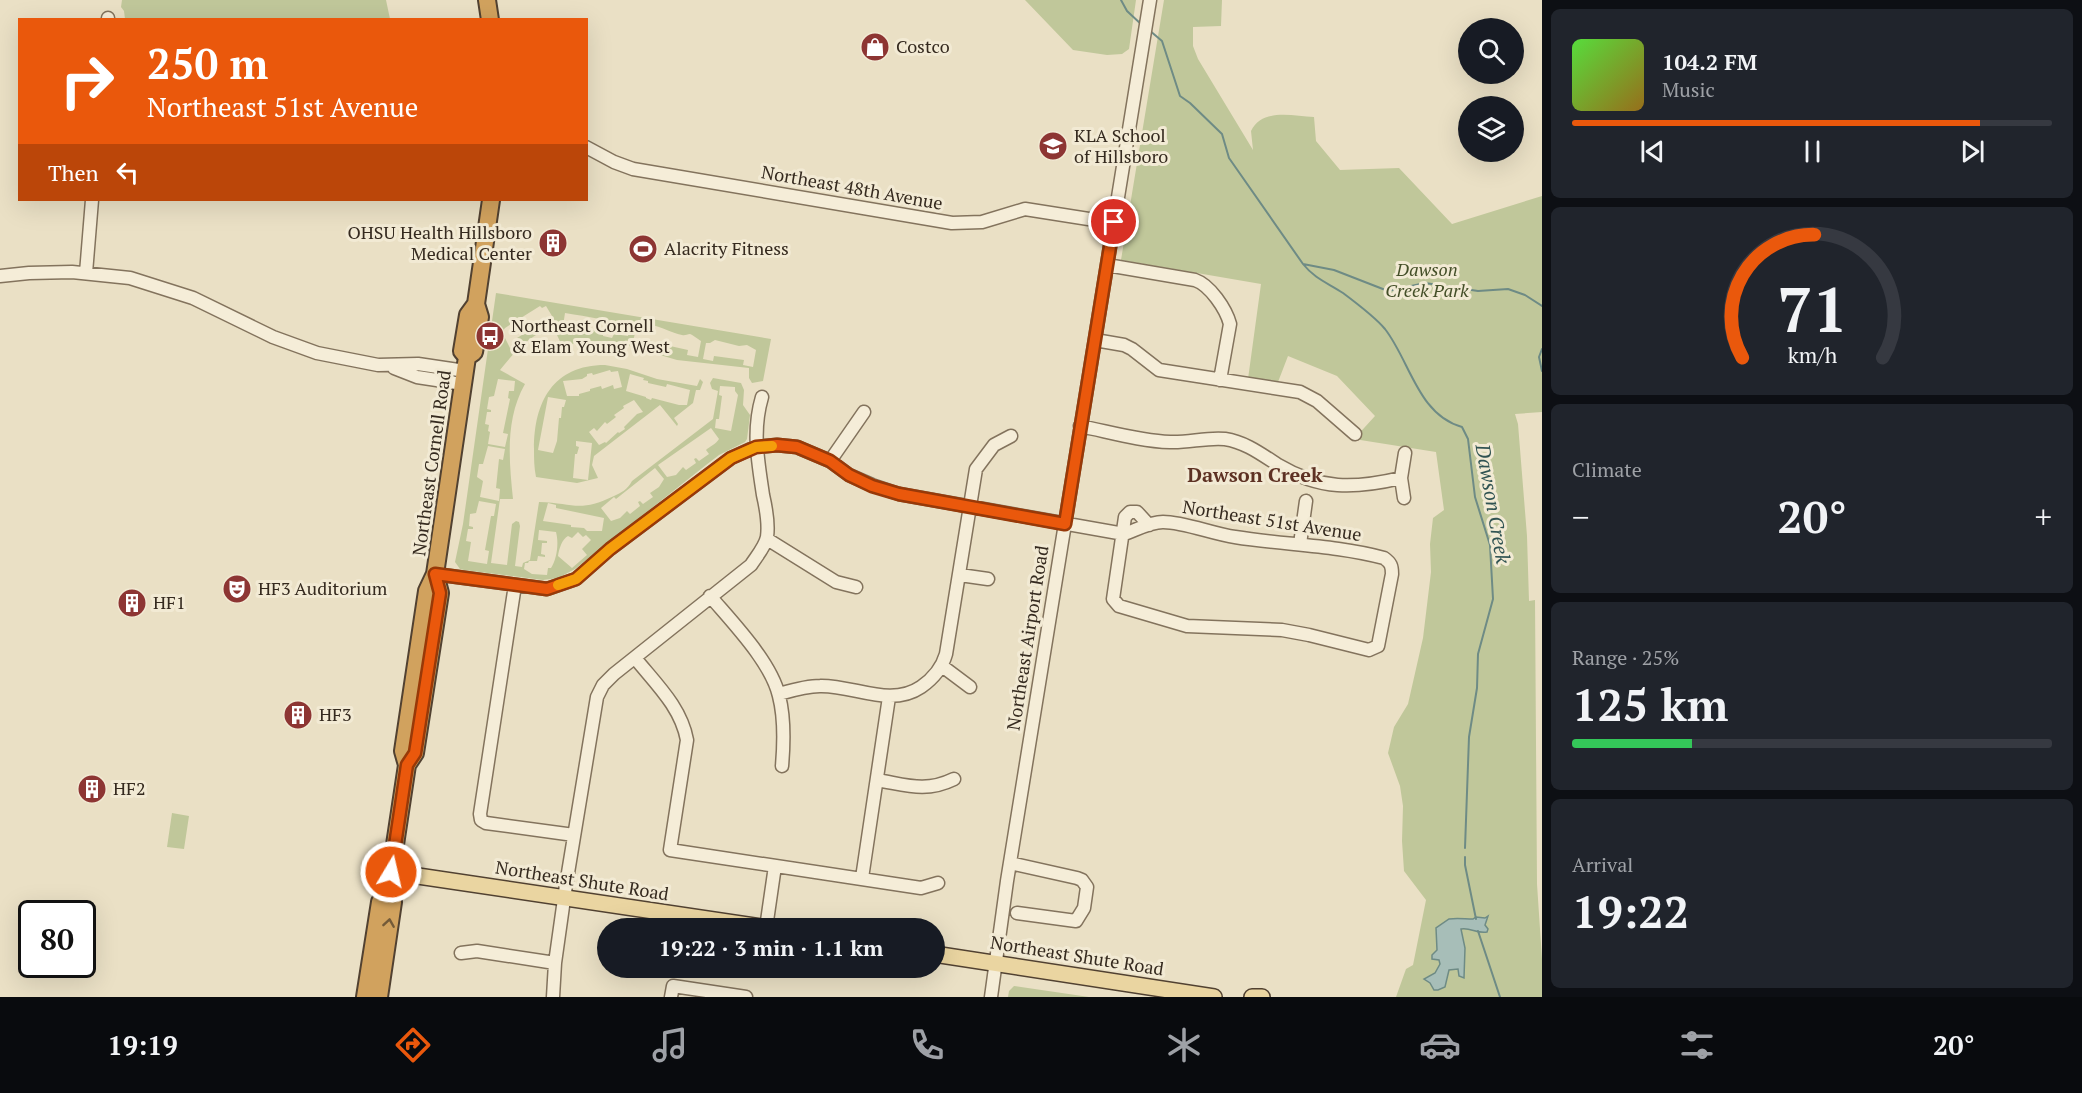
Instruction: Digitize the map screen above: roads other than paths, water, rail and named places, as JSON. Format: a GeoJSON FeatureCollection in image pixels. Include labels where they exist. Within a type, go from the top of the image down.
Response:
{"type":"FeatureCollection","features":[{"type":"Feature","properties":{"kind":"highway"},"geometry":{"type":"LineString","coordinates":[[487,0],[490,18]]}},
{"type":"Feature","properties":{"kind":"highway","name":"Northeast Cornell Road"},"geometry":{"type":"LineString","coordinates":[[365,997],[380,902],[388,891],[407,765],[403,751],[427,591],[435,574],[465,371],[462,351],[468,315],[476,304],[491,201]]}},
{"type":"Feature","properties":{"kind":"highway","name":"Northeast Cornell Road"},"geometry":{"type":"LineString","coordinates":[[379,997],[393,902],[388,891]]}},
{"type":"Feature","properties":{"kind":"main road","name":"Northeast Shute Road"},"geometry":{"type":"LineString","coordinates":[[391,872],[699,918]]}},
{"type":"Feature","properties":{"kind":"main road","name":"Northeast Shute Road"},"geometry":{"type":"LineString","coordinates":[[945,956],[1214,997]]}},
{"type":"Feature","properties":{"kind":"main road"},"geometry":{"type":"LineString","coordinates":[[1252,997],[1262,997]]}},
{"type":"Feature","properties":{"kind":"street","name":"Northeast Airport Road"},"geometry":{"type":"LineString","coordinates":[[991,997],[1010,863],[1150,0]]}},
{"type":"Feature","properties":{"kind":"street","name":"Northeast 48th Avenue"},"geometry":{"type":"LineString","coordinates":[[588,148],[633,169],[952,223],[982,222],[1025,209],[1114,222]]}},
{"type":"Feature","properties":{"kind":"street"},"geometry":{"type":"LineString","coordinates":[[86,273],[92,201]]}},
{"type":"Feature","properties":{"kind":"street"},"geometry":{"type":"LineString","coordinates":[[1107,265],[1195,280],[1207,287],[1228,317],[1230,324],[1220,380]]}},
{"type":"Feature","properties":{"kind":"street"},"geometry":{"type":"LineString","coordinates":[[0,276],[29,273],[86,273],[130,278],[210,305],[273,337],[304,349],[354,362],[391,366],[417,377],[465,371]]}},
{"type":"Feature","properties":{"kind":"street"},"geometry":{"type":"LineString","coordinates":[[1095,340],[1132,349],[1159,370],[1309,395],[1355,434]]}},
{"type":"Feature","properties":{"kind":"street"},"geometry":{"type":"LineString","coordinates":[[553,997],[564,898],[597,697],[614,674],[751,565],[767,539],[766,510],[756,447],[757,413],[762,397]]}},
{"type":"Feature","properties":{"kind":"street"},"geometry":{"type":"LineString","coordinates":[[830,461],[864,412]]}},
{"type":"Feature","properties":{"kind":"street"},"geometry":{"type":"LineString","coordinates":[[1080,426],[1150,441],[1192,442],[1212,438],[1226,439],[1243,444],[1294,474],[1327,484],[1370,485],[1401,478]]}},
{"type":"Feature","properties":{"kind":"street"},"geometry":{"type":"LineString","coordinates":[[779,694],[822,686],[889,697],[917,690],[929,681],[942,666],[946,654],[976,469],[994,445],[1011,436]]}},
{"type":"Feature","properties":{"kind":"street","name":"Northeast 51st Avenue"},"geometry":{"type":"LineString","coordinates":[[435,574],[547,589],[576,579],[610,549],[731,458],[756,447],[777,445],[797,447],[830,461],[849,475],[872,486],[899,494],[970,508],[1124,534],[1149,525],[1167,522],[1233,537],[1335,548],[1378,557],[1389,561],[1392,566],[1380,640],[1375,649],[1369,650],[1282,630],[1187,626],[1119,606],[1113,599],[1124,534],[1125,517],[1130,512],[1137,512],[1149,525]]}},
{"type":"Feature","properties":{"kind":"street"},"geometry":{"type":"LineString","coordinates":[[1404,498],[1401,478],[1405,453]]}},
{"type":"Feature","properties":{"kind":"street"},"geometry":{"type":"LineString","coordinates":[[1300,544],[1306,501]]}},
{"type":"Feature","properties":{"kind":"street"},"geometry":{"type":"LineString","coordinates":[[767,539],[836,582],[856,587]]}},
{"type":"Feature","properties":{"kind":"street"},"geometry":{"type":"LineString","coordinates":[[960,575],[988,579]]}},
{"type":"Feature","properties":{"kind":"street"},"geometry":{"type":"LineString","coordinates":[[515,585],[481,801],[481,820],[486,823],[574,835]]}},
{"type":"Feature","properties":{"kind":"street"},"geometry":{"type":"LineString","coordinates":[[710,596],[754,649],[779,694],[784,726],[782,766]]}},
{"type":"Feature","properties":{"kind":"street"},"geometry":{"type":"LineString","coordinates":[[635,658],[675,708],[684,723],[687,740],[670,850],[921,888],[938,883]]}},
{"type":"Feature","properties":{"kind":"street"},"geometry":{"type":"LineString","coordinates":[[942,666],[970,687]]}},
{"type":"Feature","properties":{"kind":"street"},"geometry":{"type":"LineString","coordinates":[[862,878],[889,697]]}},
{"type":"Feature","properties":{"kind":"street"},"geometry":{"type":"LineString","coordinates":[[877,780],[925,788],[938,786],[954,779]]}},
{"type":"Feature","properties":{"kind":"street"},"geometry":{"type":"LineString","coordinates":[[1010,863],[1077,878],[1082,880],[1087,887],[1084,908],[1076,921],[1017,913]]}},
{"type":"Feature","properties":{"kind":"street"},"geometry":{"type":"LineString","coordinates":[[768,918],[775,866]]}},
{"type":"Feature","properties":{"kind":"street"},"geometry":{"type":"LineString","coordinates":[[461,953],[477,951],[555,963]]}},
{"type":"Feature","properties":{"kind":"street"},"geometry":{"type":"LineString","coordinates":[[671,997],[673,986],[746,997]]}},
{"type":"Feature","properties":{"kind":"water"},"geometry":{"type":"Polygon","coordinates":[[[1488,916],[1485,925],[1487,932],[1461,929],[1465,948],[1464,978],[1459,976],[1458,969],[1449,970],[1445,987],[1434,990],[1424,979],[1435,973],[1440,964],[1439,960],[1432,959],[1432,955],[1437,950],[1436,928],[1449,919],[1473,919],[1488,916]]]}},
{"type":"Feature","properties":{"kind":"waterway","name":"Dawson Creek"},"geometry":{"type":"LineString","coordinates":[[1121,0],[1127,11],[1142,25]]}},
{"type":"Feature","properties":{"kind":"waterway","name":"Dawson Creek"},"geometry":{"type":"LineString","coordinates":[[1149,30],[1162,41],[1180,96],[1222,134],[1229,158],[1303,264],[1312,273],[1365,310],[1385,329],[1425,399],[1447,421],[1462,427],[1468,439],[1475,497],[1490,545],[1493,599],[1478,654],[1477,688],[1469,737],[1465,848]]}},
{"type":"Feature","properties":{"kind":"waterway"},"geometry":{"type":"LineString","coordinates":[[1303,264],[1334,270],[1388,291],[1425,283],[1478,291],[1508,289],[1525,295],[1542,306]]}},
{"type":"Feature","properties":{"kind":"waterway"},"geometry":{"type":"LineString","coordinates":[[1542,349],[1539,357],[1542,371]]}},
{"type":"Feature","properties":{"kind":"waterway","name":"Dawson Creek"},"geometry":{"type":"LineString","coordinates":[[1465,857],[1476,919]]}},
{"type":"Feature","properties":{"kind":"waterway","name":"Dawson Creek"},"geometry":{"type":"LineString","coordinates":[[1478,931],[1500,997]]}},
{"type":"Feature","properties":{"kind":"place","name":"Costco"},"geometry":{"type":"Point","coordinates":[875,47]}},
{"type":"Feature","properties":{"kind":"place","name":"KLA School of Hillsboro"},"geometry":{"type":"Point","coordinates":[1053,146]}},
{"type":"Feature","properties":{"kind":"place","name":"OHSU Health Hillsboro Medical Center"},"geometry":{"type":"Point","coordinates":[553,243]}},
{"type":"Feature","properties":{"kind":"place","name":"Alacrity Fitness"},"geometry":{"type":"Point","coordinates":[643,249]}},
{"type":"Feature","properties":{"kind":"place","name":"Northeast Cornell & Elam Young West"},"geometry":{"type":"Point","coordinates":[490,336]}},
{"type":"Feature","properties":{"kind":"place","name":"HF3 Auditorium"},"geometry":{"type":"Point","coordinates":[237,589]}},
{"type":"Feature","properties":{"kind":"place","name":"HF1"},"geometry":{"type":"Point","coordinates":[132,603]}},
{"type":"Feature","properties":{"kind":"place","name":"HF3"},"geometry":{"type":"Point","coordinates":[298,715]}},
{"type":"Feature","properties":{"kind":"place","name":"HF2"},"geometry":{"type":"Point","coordinates":[92,789]}},
{"type":"Feature","properties":{"kind":"district","name":"Dawson Creek"},"geometry":{"type":"Point","coordinates":[1255,475]}},
{"type":"Feature","properties":{"kind":"park label","name":"Dawson Creek Park"},"geometry":{"type":"Point","coordinates":[1427,280]}}]}
